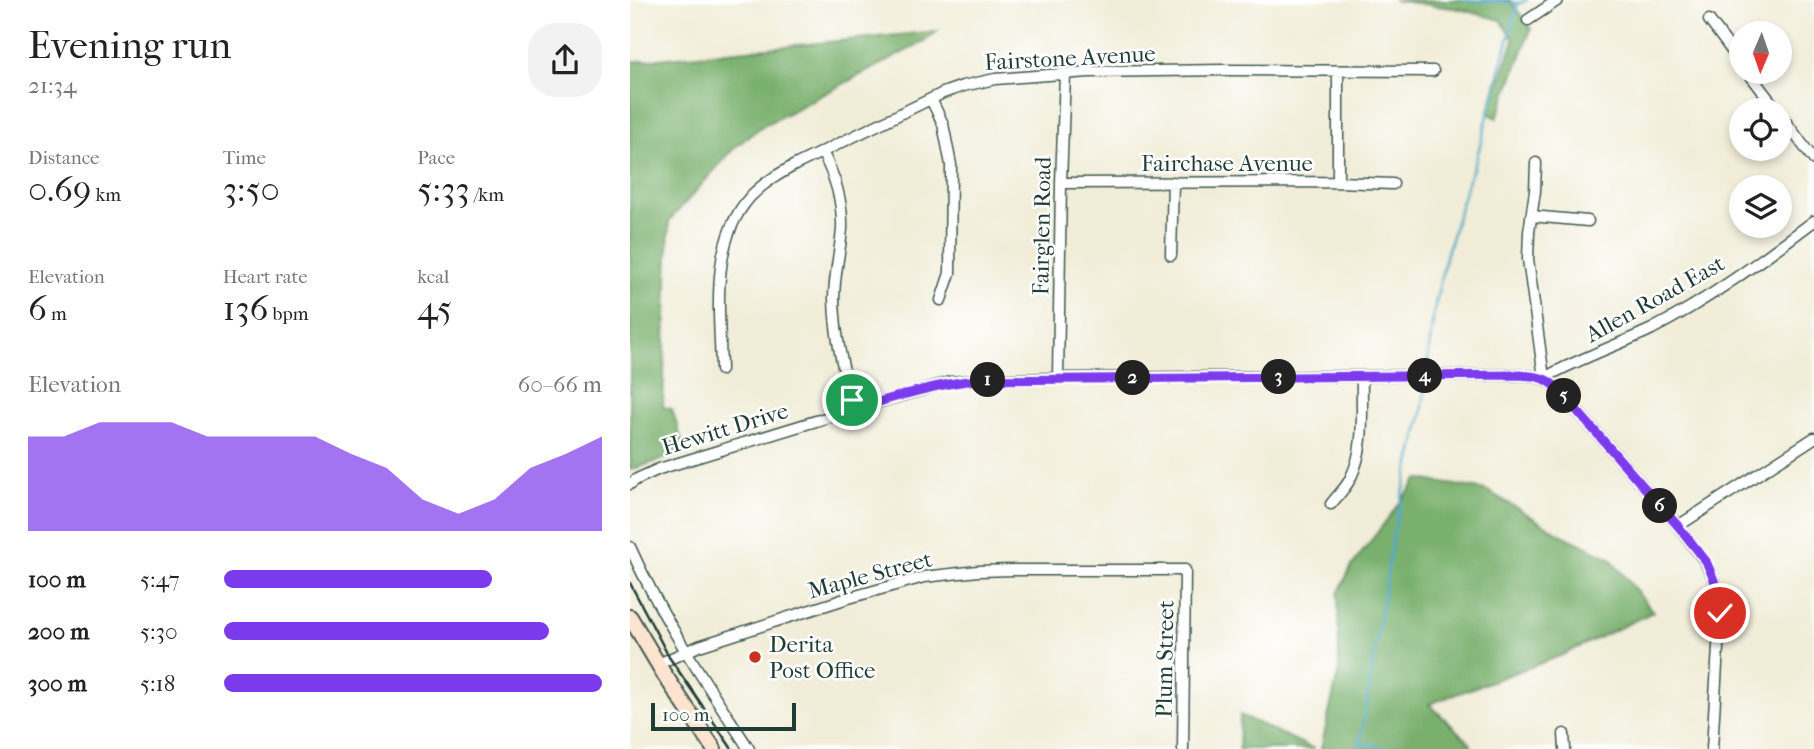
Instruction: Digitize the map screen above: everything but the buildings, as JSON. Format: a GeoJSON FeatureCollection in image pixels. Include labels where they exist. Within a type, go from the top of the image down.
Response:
{"type":"FeatureCollection","features":[{"type":"Feature","properties":{"kind":"main road"},"geometry":{"type":"LineString","coordinates":[[631,619],[714,749]]}},
{"type":"Feature","properties":{"kind":"street"},"geometry":{"type":"LineString","coordinates":[[1528,20],[1558,0]]}},
{"type":"Feature","properties":{"kind":"street"},"geometry":{"type":"LineString","coordinates":[[1709,20],[1729,46]]}},
{"type":"Feature","properties":{"kind":"street","name":"Fairstone Avenue"},"geometry":{"type":"LineString","coordinates":[[721,370],[721,268],[729,232],[750,197],[795,165],[931,99],[978,82],[1065,74],[1225,70],[1433,71]]}},
{"type":"Feature","properties":{"kind":"street"},"geometry":{"type":"LineString","coordinates":[[1338,71],[1338,182]]}},
{"type":"Feature","properties":{"kind":"street","name":"Fairglen Road"},"geometry":{"type":"LineString","coordinates":[[1058,378],[1065,74]]}},
{"type":"Feature","properties":{"kind":"street"},"geometry":{"type":"LineString","coordinates":[[931,99],[943,124],[951,165],[950,273],[941,300]]}},
{"type":"Feature","properties":{"kind":"street"},"geometry":{"type":"LineString","coordinates":[[1792,131],[1814,160]]}},
{"type":"Feature","properties":{"kind":"street"},"geometry":{"type":"LineString","coordinates":[[821,152],[830,168],[841,204],[842,231],[834,279],[834,302],[840,356],[855,409]]}},
{"type":"Feature","properties":{"kind":"street"},"geometry":{"type":"LineString","coordinates":[[1536,163],[1528,259],[1544,378],[1558,389],[1678,526],[1706,561],[1712,573],[1718,592],[1720,613],[1712,749]]}},
{"type":"Feature","properties":{"kind":"street"},"geometry":{"type":"LineString","coordinates":[[1171,255],[1173,182]]}},
{"type":"Feature","properties":{"kind":"street","name":"Fairchase Avenue"},"geometry":{"type":"LineString","coordinates":[[1061,183],[1393,184]]}},
{"type":"Feature","properties":{"kind":"street"},"geometry":{"type":"LineString","coordinates":[[1531,216],[1588,221]]}},
{"type":"Feature","properties":{"kind":"street","name":"Allen Road East"},"geometry":{"type":"LineString","coordinates":[[1544,378],[1686,310],[1814,221]]}},
{"type":"Feature","properties":{"kind":"street","name":"Hewitt Drive"},"geometry":{"type":"LineString","coordinates":[[630,484],[659,469],[950,383],[1058,378],[1519,375],[1544,378]]}},
{"type":"Feature","properties":{"kind":"street"},"geometry":{"type":"LineString","coordinates":[[1331,503],[1350,479],[1358,460],[1362,377]]}},
{"type":"Feature","properties":{"kind":"street"},"geometry":{"type":"LineString","coordinates":[[1678,526],[1814,438]]}},
{"type":"Feature","properties":{"kind":"street"},"geometry":{"type":"LineString","coordinates":[[630,547],[645,580],[685,651],[748,749]]}},
{"type":"Feature","properties":{"kind":"street","name":"Maple Street"},"geometry":{"type":"LineString","coordinates":[[658,664],[685,651],[845,599],[924,577],[1014,570],[1185,570]]}},
{"type":"Feature","properties":{"kind":"street","name":"Plum Street"},"geometry":{"type":"LineString","coordinates":[[1183,749],[1185,570]]}},
{"type":"Feature","properties":{"kind":"street"},"geometry":{"type":"LineString","coordinates":[[1564,734],[1565,749]]}},
{"type":"Feature","properties":{"kind":"green space"},"geometry":{"type":"Polygon","coordinates":[[[1393,0],[1510,0],[1531,29],[1497,118],[1488,113],[1514,40],[1501,20],[1460,9],[1393,0]]]}},
{"type":"Feature","properties":{"kind":"green space"},"geometry":{"type":"Polygon","coordinates":[[[937,31],[925,41],[761,127],[735,147],[669,221],[663,407],[672,409],[685,452],[630,470],[630,62],[937,31]]]}},
{"type":"Feature","properties":{"kind":"green space"},"geometry":{"type":"Polygon","coordinates":[[[1418,479],[1486,490],[1562,535],[1610,558],[1653,612],[1560,656],[1429,704],[1471,744],[1471,749],[1321,749],[1339,669],[1338,594],[1351,567],[1418,479]]]}},
{"type":"Feature","properties":{"kind":"green space"},"geometry":{"type":"Polygon","coordinates":[[[1240,715],[1314,749],[1239,749],[1240,715]]]}},
{"type":"Feature","properties":{"kind":"waterway"},"geometry":{"type":"LineString","coordinates":[[1464,0],[1520,3],[1527,0]]}},
{"type":"Feature","properties":{"kind":"waterway"},"geometry":{"type":"LineString","coordinates":[[1427,365],[1434,311],[1445,260],[1477,157],[1518,3]]}},
{"type":"Feature","properties":{"kind":"waterway"},"geometry":{"type":"LineString","coordinates":[[1359,749],[1393,536],[1425,390]]}},
{"type":"Feature","properties":{"kind":"waterway"},"geometry":{"type":"LineString","coordinates":[[1361,742],[1389,749]]}},
{"type":"Feature","properties":{"kind":"railway"},"geometry":{"type":"LineString","coordinates":[[630,583],[669,657],[732,749]]}},
{"type":"Feature","properties":{"kind":"place","name":"Derita Post Office"},"geometry":{"type":"Point","coordinates":[755,657]}},
{"type":"Feature","properties":{"kind":"route"},"geometry":{"type":"LineString","coordinates":[[852,400],[855,409],[930,387],[977,380],[1519,375],[1544,378],[1558,389],[1706,561],[1718,592],[1720,613]]}}]}
